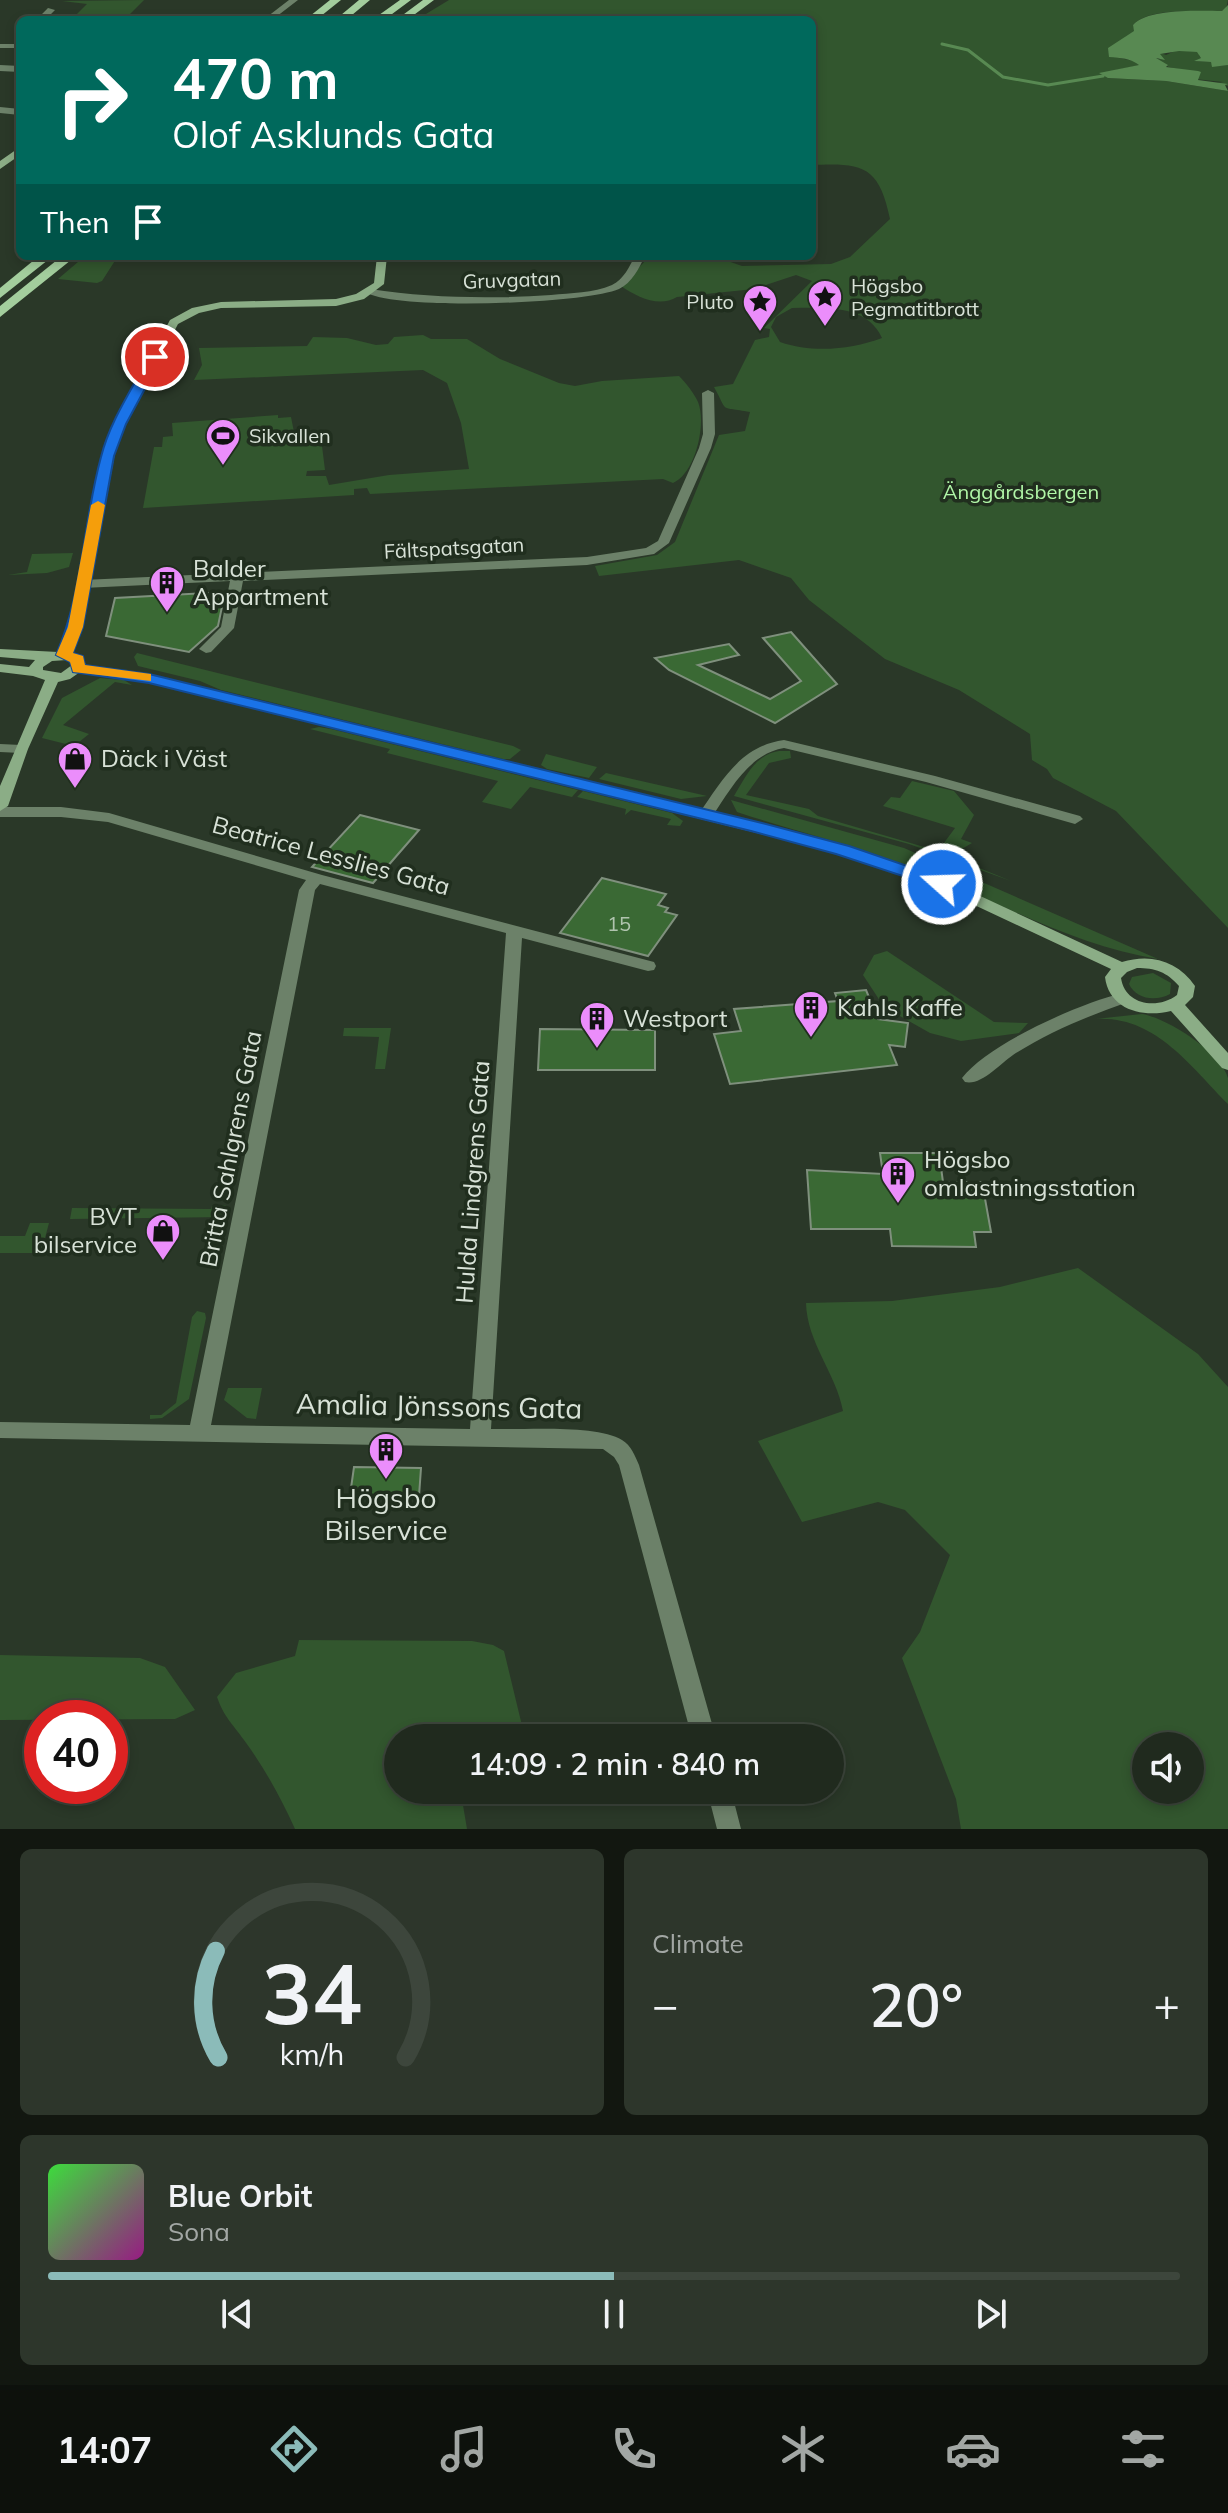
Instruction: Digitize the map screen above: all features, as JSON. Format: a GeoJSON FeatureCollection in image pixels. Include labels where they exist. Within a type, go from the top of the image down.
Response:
{"type":"FeatureCollection","features":[{"type":"Feature","properties":{"kind":"main road"},"geometry":{"type":"LineString","coordinates":[[315,16],[336,0]]}},
{"type":"Feature","properties":{"kind":"main road"},"geometry":{"type":"LineString","coordinates":[[335,16],[353,0]]}},
{"type":"Feature","properties":{"kind":"main road"},"geometry":{"type":"LineString","coordinates":[[383,16],[406,0]]}},
{"type":"Feature","properties":{"kind":"main road"},"geometry":{"type":"LineString","coordinates":[[397,16],[413,0]]}},
{"type":"Feature","properties":{"kind":"main road"},"geometry":{"type":"LineString","coordinates":[[407,16],[429,0]]}},
{"type":"Feature","properties":{"kind":"main road"},"geometry":{"type":"LineString","coordinates":[[347,16],[367,5]]}},
{"type":"Feature","properties":{"kind":"main road"},"geometry":{"type":"LineString","coordinates":[[3,292],[42,260]]}},
{"type":"Feature","properties":{"kind":"main road"},"geometry":{"type":"LineString","coordinates":[[0,315],[65,260]]}},
{"type":"Feature","properties":{"kind":"street"},"geometry":{"type":"LineString","coordinates":[[272,16],[294,0]]}},
{"type":"Feature","properties":{"kind":"street"},"geometry":{"type":"LineString","coordinates":[[44,16],[51,10]]}},
{"type":"Feature","properties":{"kind":"street"},"geometry":{"type":"LineString","coordinates":[[0,46],[16,46]]}},
{"type":"Feature","properties":{"kind":"street"},"geometry":{"type":"LineString","coordinates":[[36,672],[39,662],[56,656],[74,635],[111,442],[174,322],[207,308],[338,301],[370,292],[379,284],[382,260]]}},
{"type":"Feature","properties":{"kind":"street","name":"Gruvgatan"},"geometry":{"type":"LineString","coordinates":[[370,292],[417,300],[586,295],[618,286],[638,260]]}},
{"type":"Feature","properties":{"kind":"street","name":"Fältspatsgatan"},"geometry":{"type":"LineString","coordinates":[[83,584],[587,561],[650,551],[663,543],[705,448],[709,434],[708,393]]}},
{"type":"Feature","properties":{"kind":"street"},"geometry":{"type":"LineString","coordinates":[[206,649],[227,628],[237,578]]}},
{"type":"Feature","properties":{"kind":"street"},"geometry":{"type":"LineString","coordinates":[[0,653],[77,660],[78,668]]}},
{"type":"Feature","properties":{"kind":"street"},"geometry":{"type":"LineString","coordinates":[[0,668],[36,672],[53,678],[68,675],[78,668],[149,678],[842,850],[942,884],[1121,968]]}},
{"type":"Feature","properties":{"kind":"street"},"geometry":{"type":"LineString","coordinates":[[0,806],[21,749],[53,678]]}},
{"type":"Feature","properties":{"kind":"street"},"geometry":{"type":"LineString","coordinates":[[706,815],[753,753],[772,744],[784,744],[930,779],[1075,819]]}},
{"type":"Feature","properties":{"kind":"street"},"geometry":{"type":"LineString","coordinates":[[0,748],[21,749]]}},
{"type":"Feature","properties":{"kind":"street","name":"Beatrice Lesslies Gata"},"geometry":{"type":"LineString","coordinates":[[0,812],[61,812],[109,818],[316,878],[648,966]]}},
{"type":"Feature","properties":{"kind":"street","name":"Britta Sahlgrens Gata"},"geometry":{"type":"LineString","coordinates":[[199,1432],[307,890],[316,878]]}},
{"type":"Feature","properties":{"kind":"street","name":"Hulda Lindgrens Gata"},"geometry":{"type":"LineString","coordinates":[[480,1438],[514,930]]}},
{"type":"Feature","properties":{"kind":"street"},"geometry":{"type":"LineString","coordinates":[[1136,963],[1154,964],[1179,974],[1187,991],[1175,1005],[1152,1009],[1122,998],[1112,982],[1121,968],[1136,963]]}},
{"type":"Feature","properties":{"kind":"street"},"geometry":{"type":"LineString","coordinates":[[971,1078],[998,1055],[1053,1023],[1122,998]]}},
{"type":"Feature","properties":{"kind":"street"},"geometry":{"type":"LineString","coordinates":[[1175,1005],[1228,1064]]}},
{"type":"Feature","properties":{"kind":"street","name":"Amalia Jönssons Gata"},"geometry":{"type":"LineString","coordinates":[[0,1430],[599,1439],[615,1444],[624,1453],[700,1724]]}},
{"type":"Feature","properties":{"kind":"street"},"geometry":{"type":"LineString","coordinates":[[723,1804],[729,1829]]}},
{"type":"Feature","properties":{"kind":"green space"},"geometry":{"type":"Polygon","coordinates":[[[144,0],[130,14],[117,15],[128,16],[75,16],[87,4],[62,1],[144,0]]]}},
{"type":"Feature","properties":{"kind":"green space","name":"Änggårdsbergen"},"geometry":{"type":"Polygon","coordinates":[[[449,0],[1228,0],[1226,9],[1222,11],[1162,13],[1140,19],[1133,25],[1135,31],[1125,37],[1115,57],[1152,65],[1136,63],[1140,65],[1116,70],[1108,78],[1166,81],[1228,91],[1228,928],[1116,811],[1053,778],[1047,769],[1032,760],[1030,734],[959,690],[885,659],[809,600],[791,578],[739,560],[599,576],[595,566],[657,555],[675,542],[719,435],[745,431],[750,412],[726,407],[714,387],[733,384],[755,340],[769,337],[770,329],[764,328],[812,281],[796,275],[754,289],[663,301],[641,297],[621,286],[646,260],[725,260],[742,266],[831,264],[850,257],[890,219],[886,201],[874,178],[866,171],[844,165],[816,165],[816,16],[423,16],[449,0]],[[792,308],[776,317],[771,327],[780,342],[805,348],[831,349],[882,338],[866,319],[843,310],[792,308]]]}},
{"type":"Feature","properties":{"kind":"green space"},"geometry":{"type":"Polygon","coordinates":[[[1153,50],[1166,55],[1177,50],[1199,52],[1199,56],[1203,57],[1195,61],[1211,62],[1213,66],[1228,65],[1228,86],[1217,83],[1223,82],[1195,79],[1198,75],[1194,73],[1200,73],[1168,67],[1145,58],[1160,59],[1157,55],[1150,55],[1153,50]]]}},
{"type":"Feature","properties":{"kind":"green space"},"geometry":{"type":"Polygon","coordinates":[[[80,260],[115,260],[102,281],[97,283],[58,279],[80,260]]]}},
{"type":"Feature","properties":{"kind":"green space"},"geometry":{"type":"Polygon","coordinates":[[[423,335],[431,339],[467,339],[500,359],[559,383],[575,386],[679,376],[694,395],[700,411],[700,435],[693,459],[681,478],[673,483],[663,479],[370,494],[367,488],[354,489],[354,495],[143,508],[154,447],[162,447],[163,437],[173,436],[172,423],[278,415],[278,418],[291,417],[294,432],[320,430],[325,470],[307,471],[306,476],[326,476],[329,485],[389,475],[469,469],[461,423],[447,383],[423,370],[194,380],[202,365],[199,348],[307,346],[313,337],[347,338],[376,345],[388,344],[394,337],[423,335]]]}},
{"type":"Feature","properties":{"kind":"green space"},"geometry":{"type":"Polygon","coordinates":[[[73,553],[69,567],[47,573],[8,575],[27,572],[32,554],[73,553]]]}},
{"type":"Feature","properties":{"kind":"green space"},"geometry":{"type":"Polygon","coordinates":[[[137,653],[521,750],[510,759],[503,759],[221,690],[200,681],[138,666],[134,657],[137,653]]]}},
{"type":"Feature","properties":{"kind":"green space"},"geometry":{"type":"Polygon","coordinates":[[[100,678],[124,680],[132,685],[115,682],[63,725],[89,734],[74,746],[42,738],[62,698],[100,678]]]}},
{"type":"Feature","properties":{"kind":"green space"},"geometry":{"type":"Polygon","coordinates":[[[319,727],[578,790],[572,797],[530,787],[511,809],[482,802],[498,781],[387,753],[390,749],[310,729],[319,727]]]}},
{"type":"Feature","properties":{"kind":"green space"},"geometry":{"type":"Polygon","coordinates":[[[779,751],[790,751],[791,758],[769,763],[746,795],[809,809],[818,816],[938,851],[955,828],[883,806],[891,797],[900,798],[912,781],[954,791],[974,815],[961,839],[972,843],[950,856],[1011,881],[909,844],[734,796],[757,762],[779,751]]]}},
{"type":"Feature","properties":{"kind":"green space"},"geometry":{"type":"Polygon","coordinates":[[[546,754],[597,767],[589,778],[547,769],[541,765],[546,754]]]}},
{"type":"Feature","properties":{"kind":"green space"},"geometry":{"type":"Polygon","coordinates":[[[606,773],[707,796],[681,799],[599,779],[606,773]]]}},
{"type":"Feature","properties":{"kind":"green space"},"geometry":{"type":"Polygon","coordinates":[[[583,791],[672,813],[683,821],[680,826],[667,825],[671,819],[631,810],[625,815],[626,809],[577,797],[583,791]]]}},
{"type":"Feature","properties":{"kind":"green space"},"geometry":{"type":"Polygon","coordinates":[[[731,800],[904,848],[1158,959],[1096,944],[896,861],[737,812],[731,800]]]}},
{"type":"Feature","properties":{"kind":"green space"},"geometry":{"type":"Polygon","coordinates":[[[887,951],[994,1022],[1028,1023],[1019,1033],[961,1041],[930,1033],[884,1007],[863,975],[874,955],[887,951]]]}},
{"type":"Feature","properties":{"kind":"green space"},"geometry":{"type":"Polygon","coordinates":[[[1153,973],[1171,983],[1170,994],[1146,998],[1136,993],[1129,984],[1132,977],[1153,973]]]}},
{"type":"Feature","properties":{"kind":"green space"},"geometry":{"type":"Polygon","coordinates":[[[1142,1014],[1178,1029],[1215,1058],[1228,1078],[1228,1104],[1185,1059],[1153,1034],[1136,1025],[1095,1019],[1142,1014]]]}},
{"type":"Feature","properties":{"kind":"green space"},"geometry":{"type":"Polygon","coordinates":[[[344,1028],[391,1028],[385,1069],[375,1069],[379,1037],[343,1036],[344,1028]]]}},
{"type":"Feature","properties":{"kind":"green space"},"geometry":{"type":"Polygon","coordinates":[[[225,1205],[228,1208],[226,1217],[70,1219],[72,1208],[211,1209],[212,1206],[225,1205]]]}},
{"type":"Feature","properties":{"kind":"green space"},"geometry":{"type":"Polygon","coordinates":[[[30,1223],[49,1223],[41,1253],[0,1253],[0,1236],[25,1236],[30,1223]]]}},
{"type":"Feature","properties":{"kind":"green space"},"geometry":{"type":"Polygon","coordinates":[[[1078,1268],[1198,1354],[1228,1387],[1228,1829],[961,1829],[956,1799],[902,1658],[920,1632],[950,1555],[905,1510],[878,1502],[802,1522],[758,1441],[843,1411],[811,1331],[806,1303],[892,1301],[1000,1287],[1078,1268]]]}},
{"type":"Feature","properties":{"kind":"green space"},"geometry":{"type":"Polygon","coordinates":[[[197,1311],[205,1313],[206,1318],[189,1399],[162,1418],[150,1419],[150,1415],[161,1415],[176,1403],[192,1317],[197,1311]]]}},
{"type":"Feature","properties":{"kind":"green space"},"geometry":{"type":"Polygon","coordinates":[[[228,1388],[262,1388],[256,1419],[247,1418],[224,1400],[228,1388]]]}},
{"type":"Feature","properties":{"kind":"green space"},"geometry":{"type":"Polygon","coordinates":[[[299,1640],[472,1641],[493,1645],[504,1651],[522,1724],[384,1724],[384,1804],[467,1804],[463,1805],[467,1829],[295,1829],[265,1772],[225,1715],[217,1697],[236,1673],[295,1656],[299,1640]]]}},
{"type":"Feature","properties":{"kind":"green space"},"geometry":{"type":"Polygon","coordinates":[[[0,1655],[140,1658],[165,1667],[195,1710],[175,1719],[128,1719],[128,1700],[24,1700],[24,1720],[0,1720],[0,1655]]]}},
{"type":"Feature","properties":{"kind":"shaded area"},"geometry":{"type":"Polygon","coordinates":[[[1228,5],[1228,65],[1212,67],[1211,62],[1194,61],[1201,58],[1197,52],[1179,51],[1160,54],[1165,60],[1156,58],[1168,65],[1166,67],[1201,72],[1198,80],[1228,84],[1225,85],[1228,91],[1166,81],[1108,78],[1099,73],[1139,65],[1109,57],[1108,48],[1134,31],[1133,25],[1140,20],[1162,13],[1222,11],[1228,5]]]}},
{"type":"Feature","properties":{"kind":"building","name":"Balder Appartment"},"geometry":{"type":"Polygon","coordinates":[[[225,592],[218,626],[189,652],[106,636],[115,598],[225,592]]]}},
{"type":"Feature","properties":{"kind":"building"},"geometry":{"type":"Polygon","coordinates":[[[791,632],[837,684],[775,723],[669,670],[655,658],[729,644],[739,655],[698,665],[770,699],[801,681],[763,638],[791,632]]]}},
{"type":"Feature","properties":{"kind":"building"},"geometry":{"type":"Polygon","coordinates":[[[360,815],[419,830],[373,883],[312,867],[360,815]]]}},
{"type":"Feature","properties":{"kind":"building"},"geometry":{"type":"Polygon","coordinates":[[[602,878],[666,894],[658,905],[668,908],[665,912],[677,915],[648,956],[560,933],[602,878]]]}},
{"type":"Feature","properties":{"kind":"building","name":"Kahls Kaffe"},"geometry":{"type":"Polygon","coordinates":[[[866,990],[878,1019],[908,1023],[905,1047],[889,1045],[897,1065],[730,1084],[714,1034],[741,1031],[734,1009],[838,1001],[835,993],[866,990]]]}},
{"type":"Feature","properties":{"kind":"building","name":"Westport"},"geometry":{"type":"Polygon","coordinates":[[[540,1029],[655,1030],[655,1070],[538,1070],[540,1029]]]}},
{"type":"Feature","properties":{"kind":"building","name":"Högsbo omlastningsstation"},"geometry":{"type":"Polygon","coordinates":[[[880,1153],[939,1153],[943,1182],[982,1182],[991,1232],[974,1232],[976,1247],[892,1246],[890,1229],[811,1229],[807,1170],[883,1174],[880,1153]]]}},
{"type":"Feature","properties":{"kind":"building","name":"Högsbo Bilservice"},"geometry":{"type":"Polygon","coordinates":[[[354,1467],[421,1468],[419,1496],[350,1495],[354,1467]]]}},
{"type":"Feature","properties":{"kind":"waterway"},"geometry":{"type":"LineString","coordinates":[[942,44],[968,50],[1003,77],[1048,85],[1103,76]]}},
{"type":"Feature","properties":{"kind":"slow traffic"},"geometry":{"type":"LineString","coordinates":[[98,505],[76,627],[64,655],[77,660],[78,668],[145,678]]}},
{"type":"Feature","properties":{"kind":"place","name":"Högsbo Pegmatitbrott"},"geometry":{"type":"Point","coordinates":[825,328]}},
{"type":"Feature","properties":{"kind":"place","name":"Pluto"},"geometry":{"type":"Point","coordinates":[760,333]}},
{"type":"Feature","properties":{"kind":"place","name":"Sikvallen"},"geometry":{"type":"Point","coordinates":[223,467]}},
{"type":"Feature","properties":{"kind":"place","name":"Balder Appartment"},"geometry":{"type":"Point","coordinates":[167,614]}},
{"type":"Feature","properties":{"kind":"place","name":"Däck i Väst"},"geometry":{"type":"Point","coordinates":[75,790]}},
{"type":"Feature","properties":{"kind":"place","name":"Kahls Kaffe"},"geometry":{"type":"Point","coordinates":[811,1039]}},
{"type":"Feature","properties":{"kind":"place","name":"Westport"},"geometry":{"type":"Point","coordinates":[597,1050]}},
{"type":"Feature","properties":{"kind":"place","name":"Högsbo omlastningsstation"},"geometry":{"type":"Point","coordinates":[898,1205]}},
{"type":"Feature","properties":{"kind":"place","name":"BVT bilservice"},"geometry":{"type":"Point","coordinates":[163,1262]}},
{"type":"Feature","properties":{"kind":"place","name":"Högsbo Bilservice"},"geometry":{"type":"Point","coordinates":[386,1481]}},
{"type":"Feature","properties":{"kind":"route"},"geometry":{"type":"LineString","coordinates":[[155,357],[119,424],[107,456],[76,627],[64,655],[77,660],[78,668],[149,678],[794,836],[942,884]]}}]}
